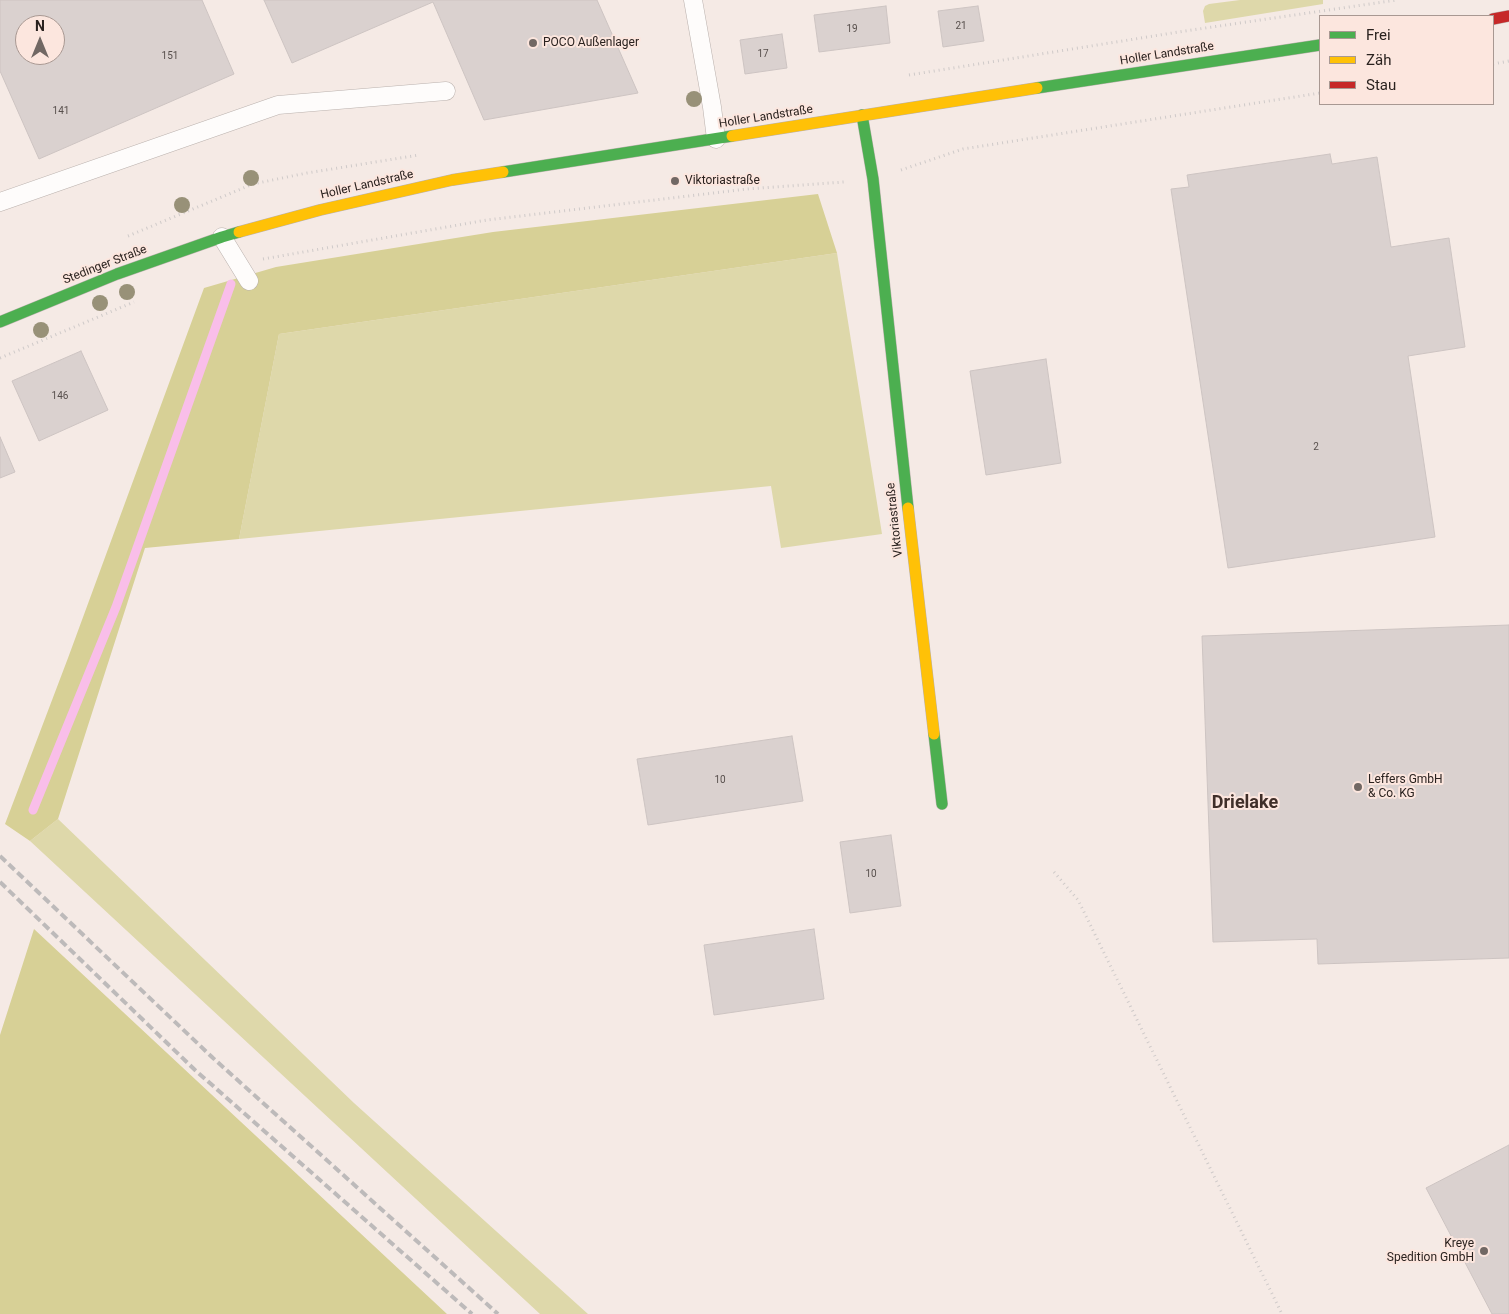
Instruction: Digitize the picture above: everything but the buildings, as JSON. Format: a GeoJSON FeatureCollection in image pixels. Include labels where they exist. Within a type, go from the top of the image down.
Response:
{"type":"FeatureCollection","features":[{"type":"Feature","properties":{"kind":"main road"},"geometry":{"type":"LineString","coordinates":[[1494,19],[1509,16]]}},
{"type":"Feature","properties":{"kind":"main road","name":"Holler Landstraße"},"geometry":{"type":"LineString","coordinates":[[222,237],[320,210],[452,180],[1319,45]]}},
{"type":"Feature","properties":{"kind":"main road","name":"Viktoriastraße"},"geometry":{"type":"LineString","coordinates":[[862,115],[873,180],[910,530],[942,804]]}},
{"type":"Feature","properties":{"kind":"main road","name":"Stedinger Straße"},"geometry":{"type":"LineString","coordinates":[[0,322],[117,274],[222,237]]}},
{"type":"Feature","properties":{"kind":"lane"},"geometry":{"type":"LineString","coordinates":[[693,0],[716,139]]}},
{"type":"Feature","properties":{"kind":"lane"},"geometry":{"type":"LineString","coordinates":[[0,202],[278,105],[446,91]]}},
{"type":"Feature","properties":{"kind":"lane"},"geometry":{"type":"LineString","coordinates":[[222,237],[249,281]]}},
{"type":"Feature","properties":{"kind":"path"},"geometry":{"type":"LineString","coordinates":[[1494,64],[1509,61]]}},
{"type":"Feature","properties":{"kind":"path"},"geometry":{"type":"LineString","coordinates":[[238,263],[487,220],[747,189],[873,180],[963,149],[1319,93]]}},
{"type":"Feature","properties":{"kind":"path"},"geometry":{"type":"LineString","coordinates":[[0,358],[142,298]]}},
{"type":"Feature","properties":{"kind":"path"},"geometry":{"type":"LineString","coordinates":[[1054,872],[1078,900],[1282,1314]]}},
{"type":"Feature","properties":{"kind":"shaded area"},"geometry":{"type":"Polygon","coordinates":[[[1240,0],[1323,0],[1323,4],[1205,23],[1203,11],[1205,6],[1240,0]]]}},
{"type":"Feature","properties":{"kind":"shaded area"},"geometry":{"type":"Polygon","coordinates":[[[818,194],[837,253],[279,334],[239,539],[145,548],[58,819],[30,841],[5,824],[204,288],[276,267],[493,232],[818,194]]]}},
{"type":"Feature","properties":{"kind":"shaded area"},"geometry":{"type":"Polygon","coordinates":[[[837,253],[882,534],[781,548],[771,486],[239,539],[279,334],[837,253]]]}},
{"type":"Feature","properties":{"kind":"shaded area"},"geometry":{"type":"Polygon","coordinates":[[[58,819],[354,1103],[588,1314],[540,1314],[30,841],[58,819]]]}},
{"type":"Feature","properties":{"kind":"shaded area"},"geometry":{"type":"Polygon","coordinates":[[[34,929],[447,1314],[0,1314],[0,1035],[34,929]]]}},
{"type":"Feature","properties":{"kind":"waterway"},"geometry":{"type":"LineString","coordinates":[[33,810],[116,607],[231,284]]}},
{"type":"Feature","properties":{"kind":"railway"},"geometry":{"type":"LineString","coordinates":[[0,856],[213,1058],[498,1314]]}},
{"type":"Feature","properties":{"kind":"railway"},"geometry":{"type":"LineString","coordinates":[[0,882],[195,1070],[472,1314]]}},
{"type":"Feature","properties":{"kind":"traffic: fast"},"geometry":{"type":"LineString","coordinates":[[1037,88],[1319,45]]}},
{"type":"Feature","properties":{"kind":"traffic: fast"},"geometry":{"type":"LineString","coordinates":[[862,115],[873,179],[908,508]]}},
{"type":"Feature","properties":{"kind":"traffic: fast"},"geometry":{"type":"LineString","coordinates":[[503,172],[732,136]]}},
{"type":"Feature","properties":{"kind":"traffic: fast"},"geometry":{"type":"LineString","coordinates":[[0,322],[117,274],[239,232]]}},
{"type":"Feature","properties":{"kind":"traffic: fast"},"geometry":{"type":"LineString","coordinates":[[934,734],[942,804]]}},
{"type":"Feature","properties":{"kind":"traffic: slow"},"geometry":{"type":"LineString","coordinates":[[732,136],[1037,88]]}},
{"type":"Feature","properties":{"kind":"traffic: slow"},"geometry":{"type":"LineString","coordinates":[[239,232],[320,210],[452,180],[503,172]]}},
{"type":"Feature","properties":{"kind":"traffic: slow"},"geometry":{"type":"LineString","coordinates":[[908,508],[934,734]]}},
{"type":"Feature","properties":{"kind":"traffic: jam"},"geometry":{"type":"LineString","coordinates":[[1494,19],[1509,16]]}},
{"type":"Feature","properties":{"kind":"place","name":"POCO Außenlager"},"geometry":{"type":"Point","coordinates":[533,43]}},
{"type":"Feature","properties":{"kind":"place","name":"Viktoriastraße"},"geometry":{"type":"Point","coordinates":[675,181]}},
{"type":"Feature","properties":{"kind":"place","name":"Leffers GmbH & Co. KG"},"geometry":{"type":"Point","coordinates":[1358,787]}},
{"type":"Feature","properties":{"kind":"place","name":"Kreye Spedition GmbH"},"geometry":{"type":"Point","coordinates":[1484,1251]}},
{"type":"Feature","properties":{"kind":"district","name":"Drielake"},"geometry":{"type":"Point","coordinates":[1245,803]}}]}
